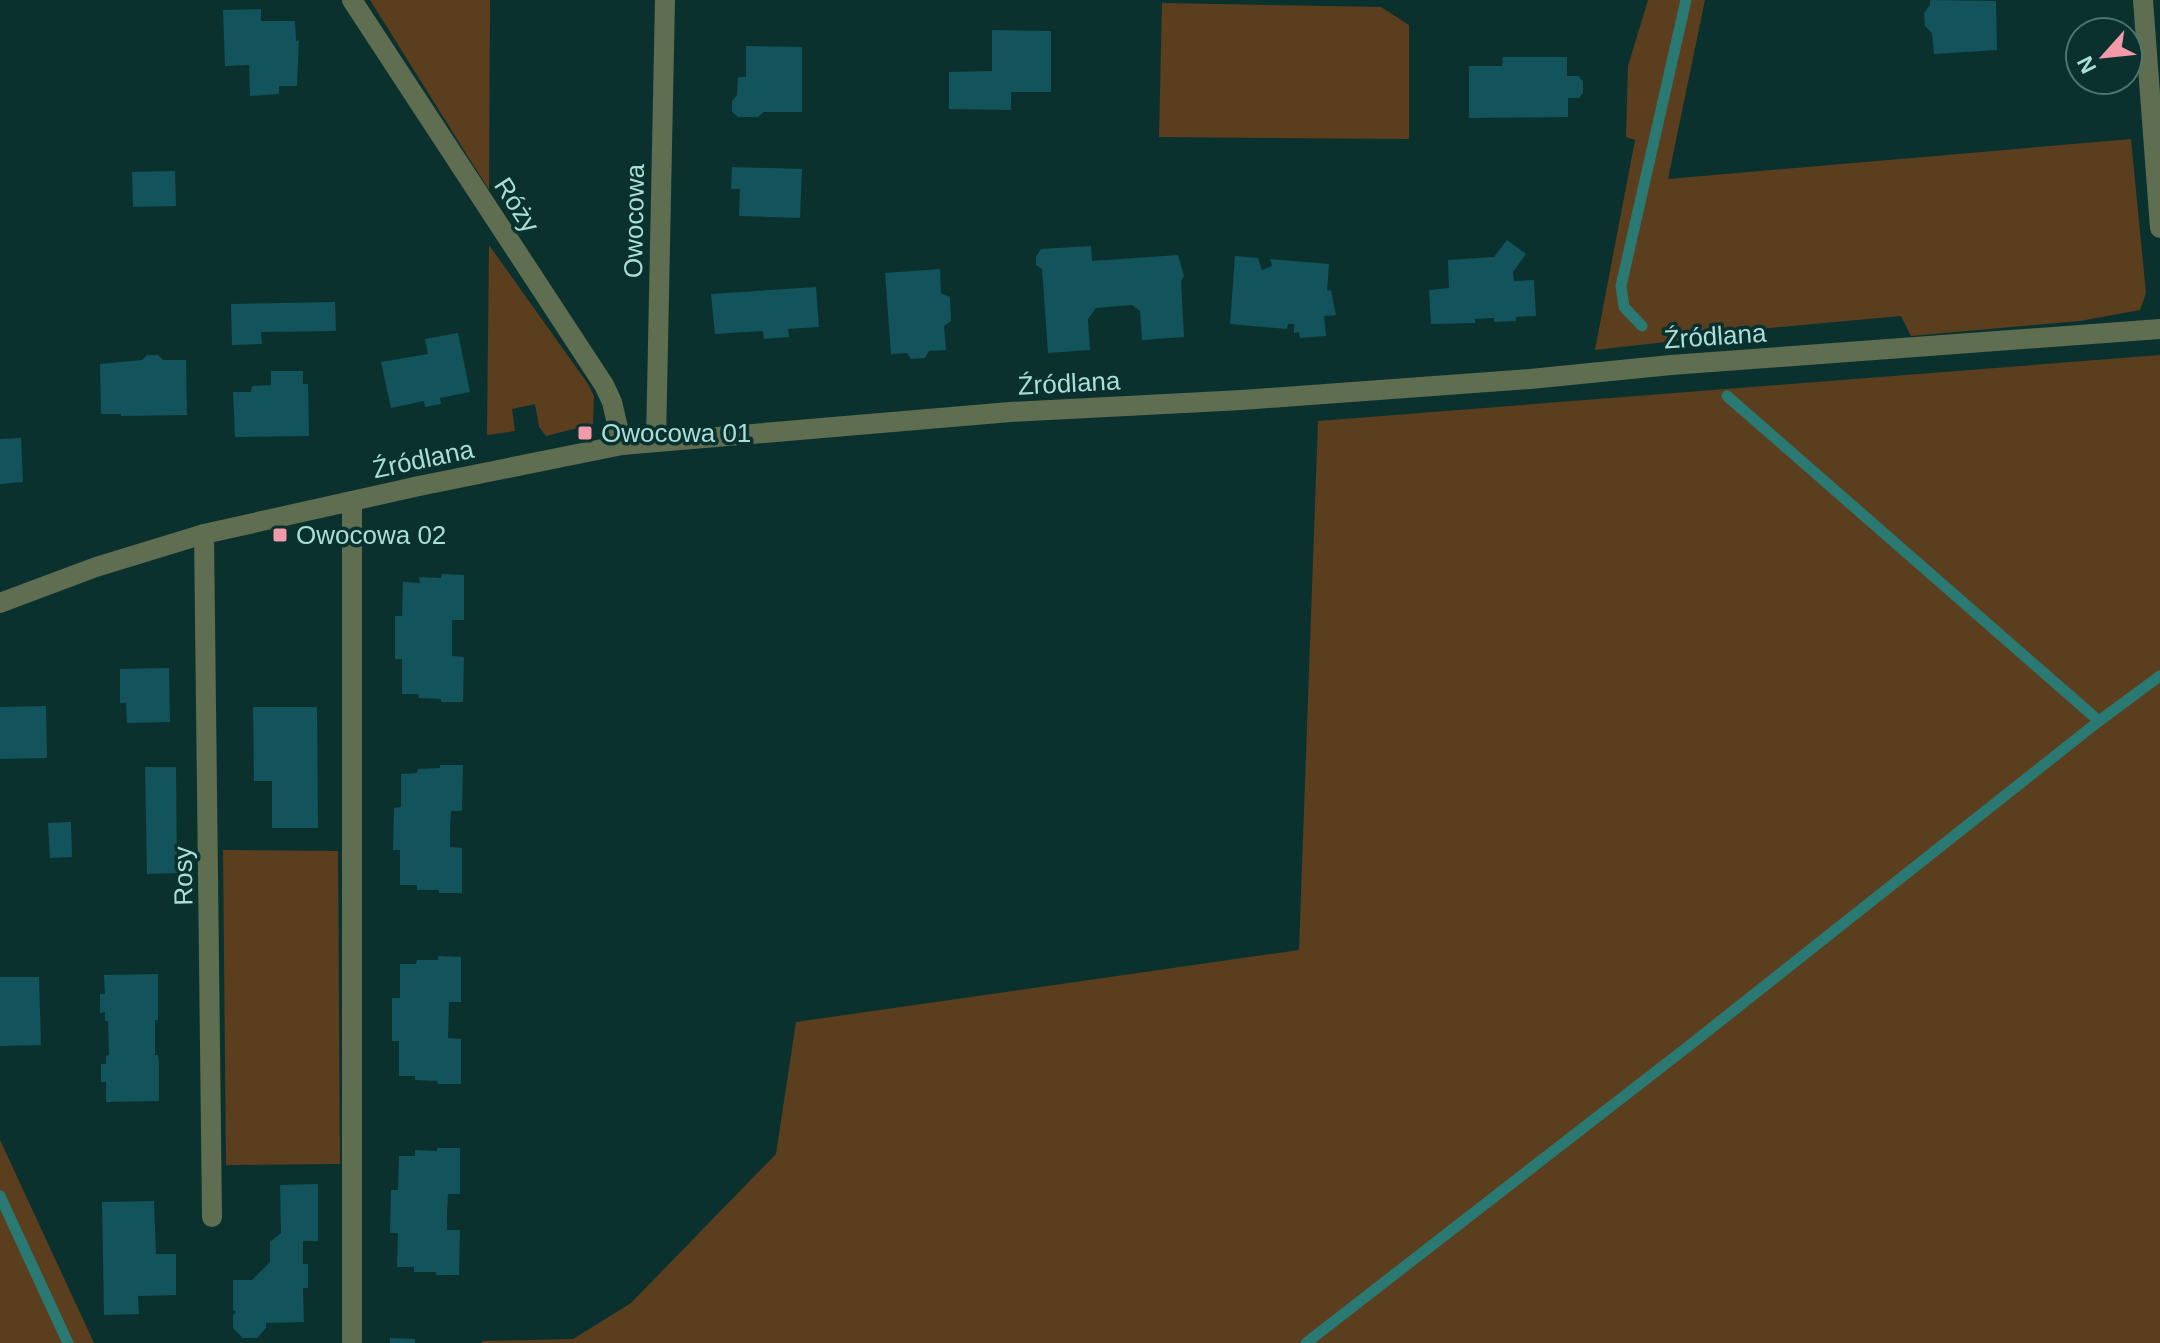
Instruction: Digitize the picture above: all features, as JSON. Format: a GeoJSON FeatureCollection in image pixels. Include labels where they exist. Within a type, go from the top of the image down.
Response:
{"type":"FeatureCollection","features":[{"type":"Feature","properties":{"kind":"street","name":"Róży"},"geometry":{"type":"LineString","coordinates":[[352,0],[604,385],[612,402],[622,445]]}},
{"type":"Feature","properties":{"kind":"street","name":"Owocowa"},"geometry":{"type":"LineString","coordinates":[[656,442],[665,0]]}},
{"type":"Feature","properties":{"kind":"street"},"geometry":{"type":"LineString","coordinates":[[2143,0],[2160,228]]}},
{"type":"Feature","properties":{"kind":"street","name":"Źródlana"},"geometry":{"type":"LineString","coordinates":[[0,603],[96,567],[204,534],[622,445],[1010,412],[1242,400],[2160,329]]}},
{"type":"Feature","properties":{"kind":"street"},"geometry":{"type":"LineString","coordinates":[[352,501],[352,1343]]}},
{"type":"Feature","properties":{"kind":"street","name":"Rosy"},"geometry":{"type":"LineString","coordinates":[[204,534],[212,1217]]}},
{"type":"Feature","properties":{"kind":"shaded area"},"geometry":{"type":"Polygon","coordinates":[[[370,0],[490,0],[489,190],[370,0]]]}},
{"type":"Feature","properties":{"kind":"shaded area"},"geometry":{"type":"Polygon","coordinates":[[[1648,0],[1705,0],[1668,179],[2131,139],[2146,293],[2140,310],[2080,321],[1911,336],[1901,316],[1725,332],[1725,340],[1709,342],[1701,338],[1595,350],[1635,140],[1626,137],[1628,66],[1648,0]]]}},
{"type":"Feature","properties":{"kind":"shaded area"},"geometry":{"type":"Polygon","coordinates":[[[1162,3],[1381,7],[1409,25],[1409,139],[1159,137],[1162,3]]]}},
{"type":"Feature","properties":{"kind":"shaded area"},"geometry":{"type":"Polygon","coordinates":[[[489,245],[588,384],[594,396],[593,424],[546,436],[539,427],[535,404],[512,409],[515,431],[487,435],[489,245]]]}},
{"type":"Feature","properties":{"kind":"shaded area"},"geometry":{"type":"Polygon","coordinates":[[[2160,355],[2160,1343],[482,1343],[573,1339],[631,1303],[776,1154],[796,1022],[1299,950],[1318,421],[2160,355]]]}},
{"type":"Feature","properties":{"kind":"shaded area"},"geometry":{"type":"Polygon","coordinates":[[[223,850],[338,851],[340,1164],[226,1165],[223,850]]]}},
{"type":"Feature","properties":{"kind":"shaded area"},"geometry":{"type":"Polygon","coordinates":[[[0,1140],[94,1343],[0,1343],[0,1140]]]}},
{"type":"Feature","properties":{"kind":"building"},"geometry":{"type":"Polygon","coordinates":[[[1930,0],[1996,1],[1997,50],[1934,54],[1932,33],[1925,26],[1924,13],[1930,0]]]}},
{"type":"Feature","properties":{"kind":"building"},"geometry":{"type":"Polygon","coordinates":[[[261,9],[261,21],[295,21],[296,41],[299,40],[297,86],[279,86],[279,94],[250,96],[249,65],[225,66],[223,10],[261,9]]]}},
{"type":"Feature","properties":{"kind":"building"},"geometry":{"type":"Polygon","coordinates":[[[992,30],[1051,31],[1051,92],[1011,92],[1011,110],[949,109],[949,72],[992,71],[992,30]]]}},
{"type":"Feature","properties":{"kind":"building"},"geometry":{"type":"Polygon","coordinates":[[[746,46],[802,47],[802,112],[764,112],[758,117],[738,117],[732,112],[738,77],[746,77],[746,46]]]}},
{"type":"Feature","properties":{"kind":"building"},"geometry":{"type":"Polygon","coordinates":[[[1503,57],[1567,57],[1567,76],[1578,76],[1583,81],[1583,93],[1579,98],[1568,98],[1568,117],[1469,118],[1469,66],[1502,66],[1503,57]]]}},
{"type":"Feature","properties":{"kind":"building"},"geometry":{"type":"Polygon","coordinates":[[[732,167],[802,169],[800,218],[739,216],[740,189],[731,189],[732,167]]]}},
{"type":"Feature","properties":{"kind":"building"},"geometry":{"type":"Polygon","coordinates":[[[175,171],[176,206],[133,207],[132,172],[175,171]]]}},
{"type":"Feature","properties":{"kind":"building"},"geometry":{"type":"Polygon","coordinates":[[[1507,240],[1526,254],[1513,272],[1514,281],[1534,280],[1536,316],[1516,317],[1516,321],[1494,322],[1494,318],[1475,319],[1475,323],[1431,324],[1429,290],[1449,288],[1448,260],[1494,257],[1507,240]]]}},
{"type":"Feature","properties":{"kind":"building"},"geometry":{"type":"Polygon","coordinates":[[[1091,246],[1092,261],[1178,255],[1184,276],[1181,281],[1184,337],[1142,340],[1140,311],[1132,305],[1096,308],[1088,319],[1090,350],[1048,353],[1042,269],[1036,265],[1036,257],[1041,249],[1091,246]]]}},
{"type":"Feature","properties":{"kind":"building"},"geometry":{"type":"Polygon","coordinates":[[[1235,256],[1258,258],[1262,270],[1272,266],[1270,259],[1329,264],[1327,291],[1331,290],[1336,315],[1324,316],[1326,336],[1300,338],[1299,332],[1294,333],[1294,324],[1288,324],[1287,329],[1230,324],[1235,256]]]}},
{"type":"Feature","properties":{"kind":"building"},"geometry":{"type":"Polygon","coordinates":[[[940,269],[941,293],[950,297],[951,321],[944,326],[946,350],[929,351],[925,358],[911,359],[907,353],[891,354],[885,273],[940,269]]]}},
{"type":"Feature","properties":{"kind":"building"},"geometry":{"type":"Polygon","coordinates":[[[816,287],[819,327],[788,329],[789,337],[764,339],[763,331],[715,334],[711,294],[816,287]]]}},
{"type":"Feature","properties":{"kind":"building"},"geometry":{"type":"Polygon","coordinates":[[[335,302],[336,331],[261,332],[262,344],[232,345],[231,304],[335,302]]]}},
{"type":"Feature","properties":{"kind":"building"},"geometry":{"type":"Polygon","coordinates":[[[458,333],[470,392],[440,398],[441,404],[425,407],[424,401],[391,408],[381,362],[428,354],[425,339],[458,333]]]}},
{"type":"Feature","properties":{"kind":"building"},"geometry":{"type":"Polygon","coordinates":[[[147,355],[158,355],[163,360],[186,360],[187,415],[101,414],[100,364],[142,360],[147,355]]]}},
{"type":"Feature","properties":{"kind":"building"},"geometry":{"type":"Polygon","coordinates":[[[271,371],[303,371],[303,384],[308,384],[309,436],[235,437],[233,392],[251,392],[252,386],[271,385],[271,371]]]}},
{"type":"Feature","properties":{"kind":"building"},"geometry":{"type":"Polygon","coordinates":[[[21,438],[23,482],[0,484],[0,439],[21,438]]]}},
{"type":"Feature","properties":{"kind":"building"},"geometry":{"type":"Polygon","coordinates":[[[442,574],[464,575],[464,620],[452,620],[452,656],[464,657],[463,702],[441,702],[441,699],[419,698],[418,694],[402,694],[402,659],[395,659],[395,616],[402,616],[403,582],[420,583],[419,577],[441,578],[442,574]]]}},
{"type":"Feature","properties":{"kind":"building"},"geometry":{"type":"Polygon","coordinates":[[[169,668],[170,722],[127,723],[126,703],[120,703],[120,669],[169,668]]]}},
{"type":"Feature","properties":{"kind":"building"},"geometry":{"type":"Polygon","coordinates":[[[46,706],[47,758],[0,759],[0,707],[46,706]]]}},
{"type":"Feature","properties":{"kind":"building"},"geometry":{"type":"Polygon","coordinates":[[[253,707],[317,707],[318,828],[272,828],[272,781],[254,781],[253,707]]]}},
{"type":"Feature","properties":{"kind":"building"},"geometry":{"type":"Polygon","coordinates":[[[440,765],[463,765],[462,811],[451,811],[450,829],[450,847],[462,848],[462,893],[439,893],[439,890],[417,890],[417,885],[400,885],[400,850],[393,850],[394,808],[401,807],[401,774],[440,768],[440,765]]]}},
{"type":"Feature","properties":{"kind":"building"},"geometry":{"type":"Polygon","coordinates":[[[145,767],[176,767],[177,873],[147,874],[145,767]]]}},
{"type":"Feature","properties":{"kind":"building"},"geometry":{"type":"Polygon","coordinates":[[[71,822],[72,857],[50,858],[48,823],[71,822]]]}},
{"type":"Feature","properties":{"kind":"building"},"geometry":{"type":"Polygon","coordinates":[[[438,956],[461,957],[461,1002],[449,1002],[448,1038],[461,1039],[461,1084],[437,1084],[438,1081],[415,1080],[415,1076],[399,1076],[399,1041],[392,1041],[392,998],[400,998],[400,964],[438,960],[438,956]]]}},
{"type":"Feature","properties":{"kind":"building"},"geometry":{"type":"Polygon","coordinates":[[[158,974],[155,1055],[158,1055],[159,1063],[159,1101],[106,1102],[106,1082],[101,1082],[101,1064],[106,1064],[106,1056],[109,1055],[108,1021],[105,1021],[105,1012],[100,1013],[100,994],[105,994],[104,975],[158,974]]]}},
{"type":"Feature","properties":{"kind":"building"},"geometry":{"type":"Polygon","coordinates":[[[0,977],[39,977],[41,1045],[0,1046],[0,977]]]}},
{"type":"Feature","properties":{"kind":"building"},"geometry":{"type":"Polygon","coordinates":[[[437,1148],[460,1148],[460,1194],[448,1194],[447,1212],[447,1230],[460,1230],[459,1275],[436,1275],[436,1272],[414,1272],[414,1267],[397,1267],[398,1233],[390,1233],[391,1190],[398,1190],[399,1156],[415,1156],[415,1150],[437,1151],[437,1148]]]}},
{"type":"Feature","properties":{"kind":"building"},"geometry":{"type":"Polygon","coordinates":[[[318,1184],[318,1241],[303,1241],[303,1264],[308,1264],[308,1288],[303,1288],[304,1322],[266,1323],[266,1328],[257,1338],[243,1338],[233,1328],[236,1312],[233,1310],[233,1280],[252,1280],[270,1262],[270,1242],[281,1233],[280,1185],[318,1184]]]}},
{"type":"Feature","properties":{"kind":"building"},"geometry":{"type":"Polygon","coordinates":[[[154,1201],[156,1254],[176,1254],[176,1295],[138,1296],[139,1314],[104,1315],[102,1202],[154,1201]]]}},
{"type":"Feature","properties":{"kind":"building"},"geometry":{"type":"Polygon","coordinates":[[[390,1338],[415,1339],[415,1343],[390,1343],[390,1338]]]}},
{"type":"Feature","properties":{"kind":"waterway"},"geometry":{"type":"LineString","coordinates":[[1642,326],[1624,307],[1621,286],[1686,0]]}},
{"type":"Feature","properties":{"kind":"waterway"},"geometry":{"type":"LineString","coordinates":[[1727,396],[2099,721]]}},
{"type":"Feature","properties":{"kind":"waterway"},"geometry":{"type":"LineString","coordinates":[[1306,1343],[2160,676]]}},
{"type":"Feature","properties":{"kind":"waterway"},"geometry":{"type":"LineString","coordinates":[[0,1196],[68,1343]]}},
{"type":"Feature","properties":{"kind":"place","name":"Owocowa 01"},"geometry":{"type":"Point","coordinates":[585,433]}},
{"type":"Feature","properties":{"kind":"place","name":"Owocowa 02"},"geometry":{"type":"Point","coordinates":[280,535]}}]}
